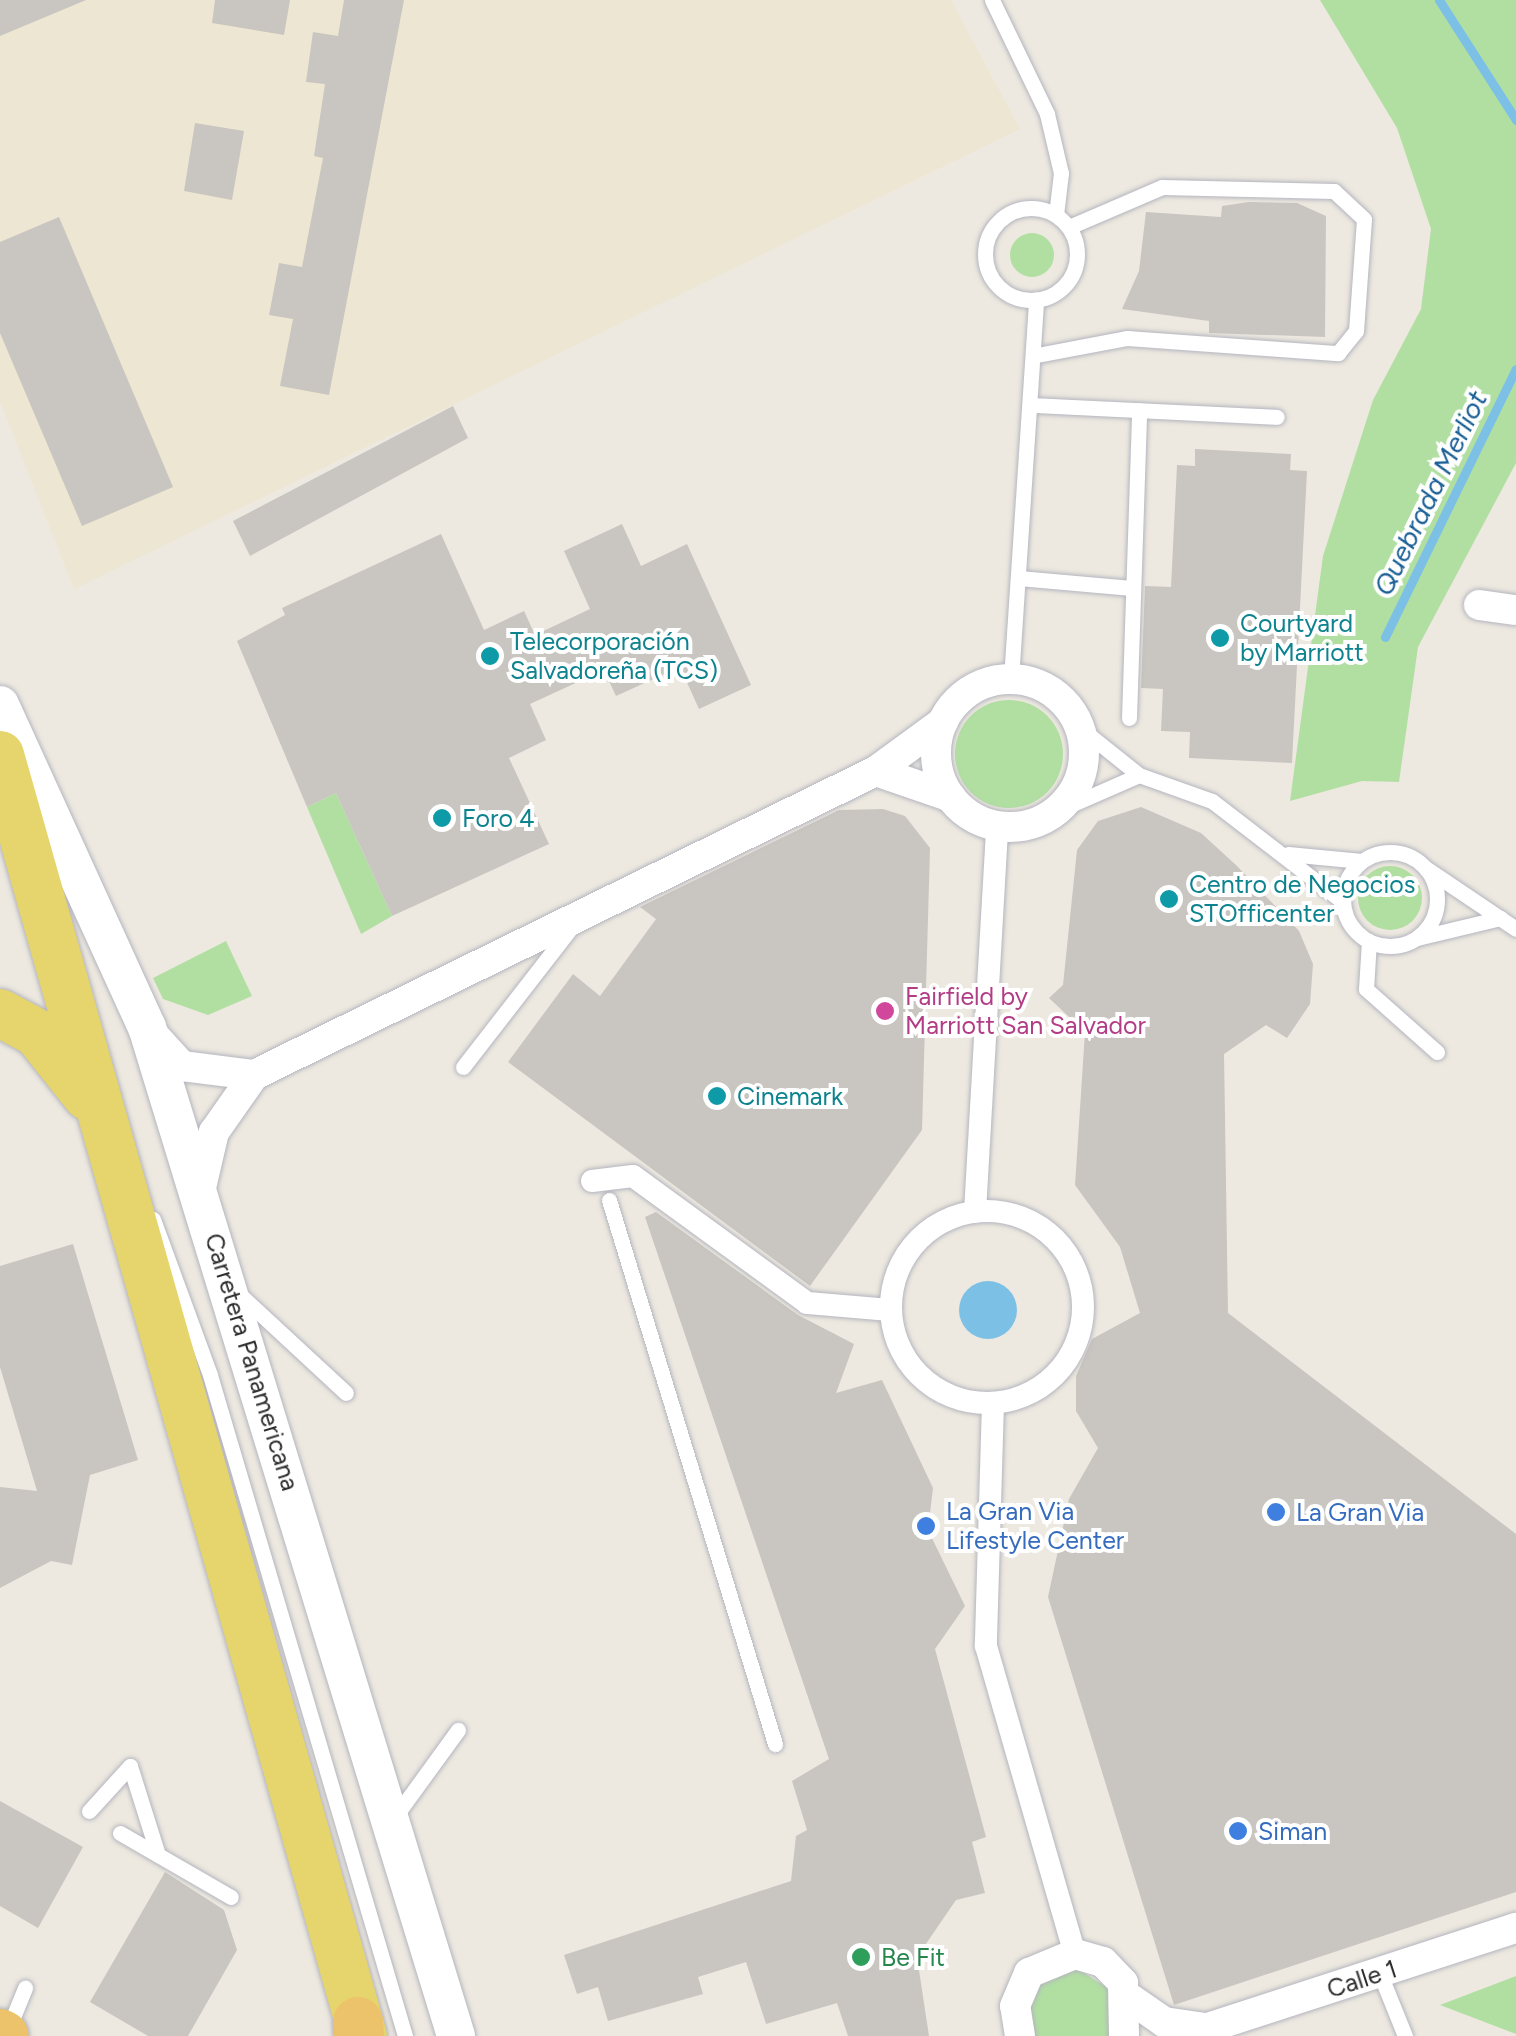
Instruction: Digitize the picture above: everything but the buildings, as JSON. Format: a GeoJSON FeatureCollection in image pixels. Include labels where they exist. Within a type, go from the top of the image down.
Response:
{"type":"FeatureCollection","features":[{"type":"Feature","properties":{"kind":"main road"},"geometry":{"type":"LineString","coordinates":[[0,755],[360,2031]]}},
{"type":"Feature","properties":{"kind":"main road"},"geometry":{"type":"LineString","coordinates":[[0,1012],[37,1033],[109,1141]]}},
{"type":"Feature","properties":{"kind":"street"},"geometry":{"type":"LineString","coordinates":[[1479,605],[1516,610]]}},
{"type":"Feature","properties":{"kind":"street"},"geometry":{"type":"LineString","coordinates":[[200,1193],[214,1132],[254,1076],[876,771],[943,722],[971,690],[1011,678],[1050,691],[1079,727],[1079,775],[1050,814],[997,825],[951,797],[876,771]]}},
{"type":"Feature","properties":{"kind":"street","name":"Carretera Panamericana"},"geometry":{"type":"LineString","coordinates":[[0,706],[147,1027],[231,1287],[388,1826],[456,2036]]}},
{"type":"Feature","properties":{"kind":"street"},"geometry":{"type":"LineString","coordinates":[[943,722],[937,763],[951,797]]}},
{"type":"Feature","properties":{"kind":"street"},"geometry":{"type":"LineString","coordinates":[[975,1212],[997,825]]}},
{"type":"Feature","properties":{"kind":"street"},"geometry":{"type":"LineString","coordinates":[[147,1027],[182,1066],[254,1076]]}},
{"type":"Feature","properties":{"kind":"street"},"geometry":{"type":"LineString","coordinates":[[592,1181],[634,1176],[808,1303],[891,1310]]}},
{"type":"Feature","properties":{"kind":"street"},"geometry":{"type":"LineString","coordinates":[[975,1212],[1043,1230],[1074,1266],[1082,1298],[1075,1345],[1057,1373],[993,1403],[958,1399],[920,1376],[902,1353],[891,1310],[917,1242],[975,1212]]}},
{"type":"Feature","properties":{"kind":"street"},"geometry":{"type":"LineString","coordinates":[[993,1403],[986,1646],[1075,1954],[1029,1973],[1016,2032]]}},
{"type":"Feature","properties":{"kind":"street","name":"Calle 1"},"geometry":{"type":"LineString","coordinates":[[1075,1954],[1103,1962],[1128,1997],[1164,2022],[1195,2032],[1516,1928]]}},
{"type":"Feature","properties":{"kind":"street"},"geometry":{"type":"LineString","coordinates":[[1124,2036],[1128,1997]]}},
{"type":"Feature","properties":{"kind":"lane"},"geometry":{"type":"LineString","coordinates":[[992,0],[1047,114],[1061,174],[1056,215]]}},
{"type":"Feature","properties":{"kind":"lane"},"geometry":{"type":"LineString","coordinates":[[1037,355],[1127,338],[1338,353],[1356,331],[1364,219],[1334,191],[1162,187],[1068,227]]}},
{"type":"Feature","properties":{"kind":"lane"},"geometry":{"type":"LineString","coordinates":[[1013,212],[1056,215],[1068,227],[1074,271],[1036,300],[996,283],[987,244],[1013,212]]}},
{"type":"Feature","properties":{"kind":"lane"},"geometry":{"type":"LineString","coordinates":[[1011,678],[1037,355],[1036,300]]}},
{"type":"Feature","properties":{"kind":"lane"},"geometry":{"type":"LineString","coordinates":[[1033,405],[1277,417]]}},
{"type":"Feature","properties":{"kind":"lane"},"geometry":{"type":"LineString","coordinates":[[1129,718],[1139,410]]}},
{"type":"Feature","properties":{"kind":"lane"},"geometry":{"type":"LineString","coordinates":[[1018,578],[1133,588]]}},
{"type":"Feature","properties":{"kind":"lane"},"geometry":{"type":"LineString","coordinates":[[1079,727],[1139,775],[1200,794],[1285,854],[1343,902],[1369,941],[1366,989],[1437,1052]]}},
{"type":"Feature","properties":{"kind":"lane"},"geometry":{"type":"LineString","coordinates":[[1050,814],[1139,775]]}},
{"type":"Feature","properties":{"kind":"lane"},"geometry":{"type":"LineString","coordinates":[[1285,854],[1362,861],[1394,852],[1424,867],[1516,928]]}},
{"type":"Feature","properties":{"kind":"lane"},"geometry":{"type":"LineString","coordinates":[[1343,902],[1362,861]]}},
{"type":"Feature","properties":{"kind":"lane"},"geometry":{"type":"LineString","coordinates":[[1417,938],[1437,902],[1424,867]]}},
{"type":"Feature","properties":{"kind":"lane"},"geometry":{"type":"LineString","coordinates":[[462,1066],[578,918]]}},
{"type":"Feature","properties":{"kind":"lane"},"geometry":{"type":"LineString","coordinates":[[1369,941],[1417,938],[1501,918]]}},
{"type":"Feature","properties":{"kind":"lane"},"geometry":{"type":"LineString","coordinates":[[109,1141],[177,1274],[406,2036]]}},
{"type":"Feature","properties":{"kind":"lane"},"geometry":{"type":"LineString","coordinates":[[609,1200],[775,1744]]}},
{"type":"Feature","properties":{"kind":"lane"},"geometry":{"type":"LineString","coordinates":[[231,1287],[346,1393]]}},
{"type":"Feature","properties":{"kind":"lane"},"geometry":{"type":"LineString","coordinates":[[388,1826],[458,1730]]}},
{"type":"Feature","properties":{"kind":"lane"},"geometry":{"type":"LineString","coordinates":[[89,1811],[130,1766],[158,1855]]}},
{"type":"Feature","properties":{"kind":"lane"},"geometry":{"type":"LineString","coordinates":[[120,1833],[231,1897]]}},
{"type":"Feature","properties":{"kind":"lane"},"geometry":{"type":"LineString","coordinates":[[1380,1974],[1405,2036]]}},
{"type":"Feature","properties":{"kind":"lane"},"geometry":{"type":"LineString","coordinates":[[3,2035],[25,1988]]}},
{"type":"Feature","properties":{"kind":"shaded area"},"geometry":{"type":"Polygon","coordinates":[[[0,0],[951,0],[1020,129],[74,589],[0,402],[0,0]]]}},
{"type":"Feature","properties":{"kind":"green space"},"geometry":{"type":"Polygon","coordinates":[[[1320,0],[1516,0],[1516,463],[1418,647],[1399,782],[1362,781],[1290,801],[1323,556],[1373,400],[1421,309],[1431,229],[1397,128],[1320,0]]]}},
{"type":"Feature","properties":{"kind":"green space"},"geometry":{"type":"Polygon","coordinates":[[[1032,233],[1047,240],[1054,255],[1047,270],[1032,277],[1017,270],[1010,255],[1017,240],[1032,233]]]}},
{"type":"Feature","properties":{"kind":"green space"},"geometry":{"type":"Polygon","coordinates":[[[1009,700],[1030,704],[1047,716],[1059,733],[1063,754],[1059,775],[1047,792],[1030,804],[1009,808],[988,804],[971,792],[959,775],[955,754],[959,733],[971,716],[988,704],[1009,700]]]}},
{"type":"Feature","properties":{"kind":"green space"},"geometry":{"type":"Polygon","coordinates":[[[336,793],[392,916],[361,934],[307,807],[336,793]]]}},
{"type":"Feature","properties":{"kind":"green space"},"geometry":{"type":"Polygon","coordinates":[[[1390,866],[1413,875],[1422,898],[1413,921],[1390,930],[1367,921],[1358,898],[1367,875],[1390,866]]]}},
{"type":"Feature","properties":{"kind":"green space"},"geometry":{"type":"Polygon","coordinates":[[[226,941],[252,996],[208,1015],[163,999],[153,978],[226,941]]]}},
{"type":"Feature","properties":{"kind":"green space"},"geometry":{"type":"Polygon","coordinates":[[[1076,1968],[1111,1990],[1110,2036],[1035,2036],[1028,2012],[1038,1985],[1076,1968]]]}},
{"type":"Feature","properties":{"kind":"green space"},"geometry":{"type":"Polygon","coordinates":[[[1516,1976],[1516,2034],[1440,2005],[1516,1976]]]}},
{"type":"Feature","properties":{"kind":"water"},"geometry":{"type":"Polygon","coordinates":[[[988,1281],[1008,1290],[1017,1310],[1008,1330],[988,1339],[968,1330],[959,1310],[968,1290],[988,1281]]]}},
{"type":"Feature","properties":{"kind":"waterway","name":"Quebrada Merliot"},"geometry":{"type":"LineString","coordinates":[[1439,0],[1516,120]]}},
{"type":"Feature","properties":{"kind":"waterway","name":"Quebrada Merliot"},"geometry":{"type":"LineString","coordinates":[[1385,637],[1516,369]]}},
{"type":"Feature","properties":{"kind":"place","name":"Courtyard by Marriott"},"geometry":{"type":"Point","coordinates":[1220,638]}},
{"type":"Feature","properties":{"kind":"place","name":"Telecorporación Salvadoreña (TCS)"},"geometry":{"type":"Point","coordinates":[490,656]}},
{"type":"Feature","properties":{"kind":"place","name":"Foro 4"},"geometry":{"type":"Point","coordinates":[442,818]}},
{"type":"Feature","properties":{"kind":"place","name":"Centro de Negocios STOfficenter"},"geometry":{"type":"Point","coordinates":[1169,899]}},
{"type":"Feature","properties":{"kind":"place","name":"Fairfield by Marriott San Salvador"},"geometry":{"type":"Point","coordinates":[885,1011]}},
{"type":"Feature","properties":{"kind":"place","name":"Cinemark"},"geometry":{"type":"Point","coordinates":[717,1096]}},
{"type":"Feature","properties":{"kind":"place","name":"La Gran Via"},"geometry":{"type":"Point","coordinates":[1276,1512]}},
{"type":"Feature","properties":{"kind":"place","name":"La Gran Via Lifestyle Center"},"geometry":{"type":"Point","coordinates":[926,1526]}},
{"type":"Feature","properties":{"kind":"place","name":"Siman"},"geometry":{"type":"Point","coordinates":[1238,1831]}},
{"type":"Feature","properties":{"kind":"place","name":"Be Fit"},"geometry":{"type":"Point","coordinates":[861,1957]}}]}
